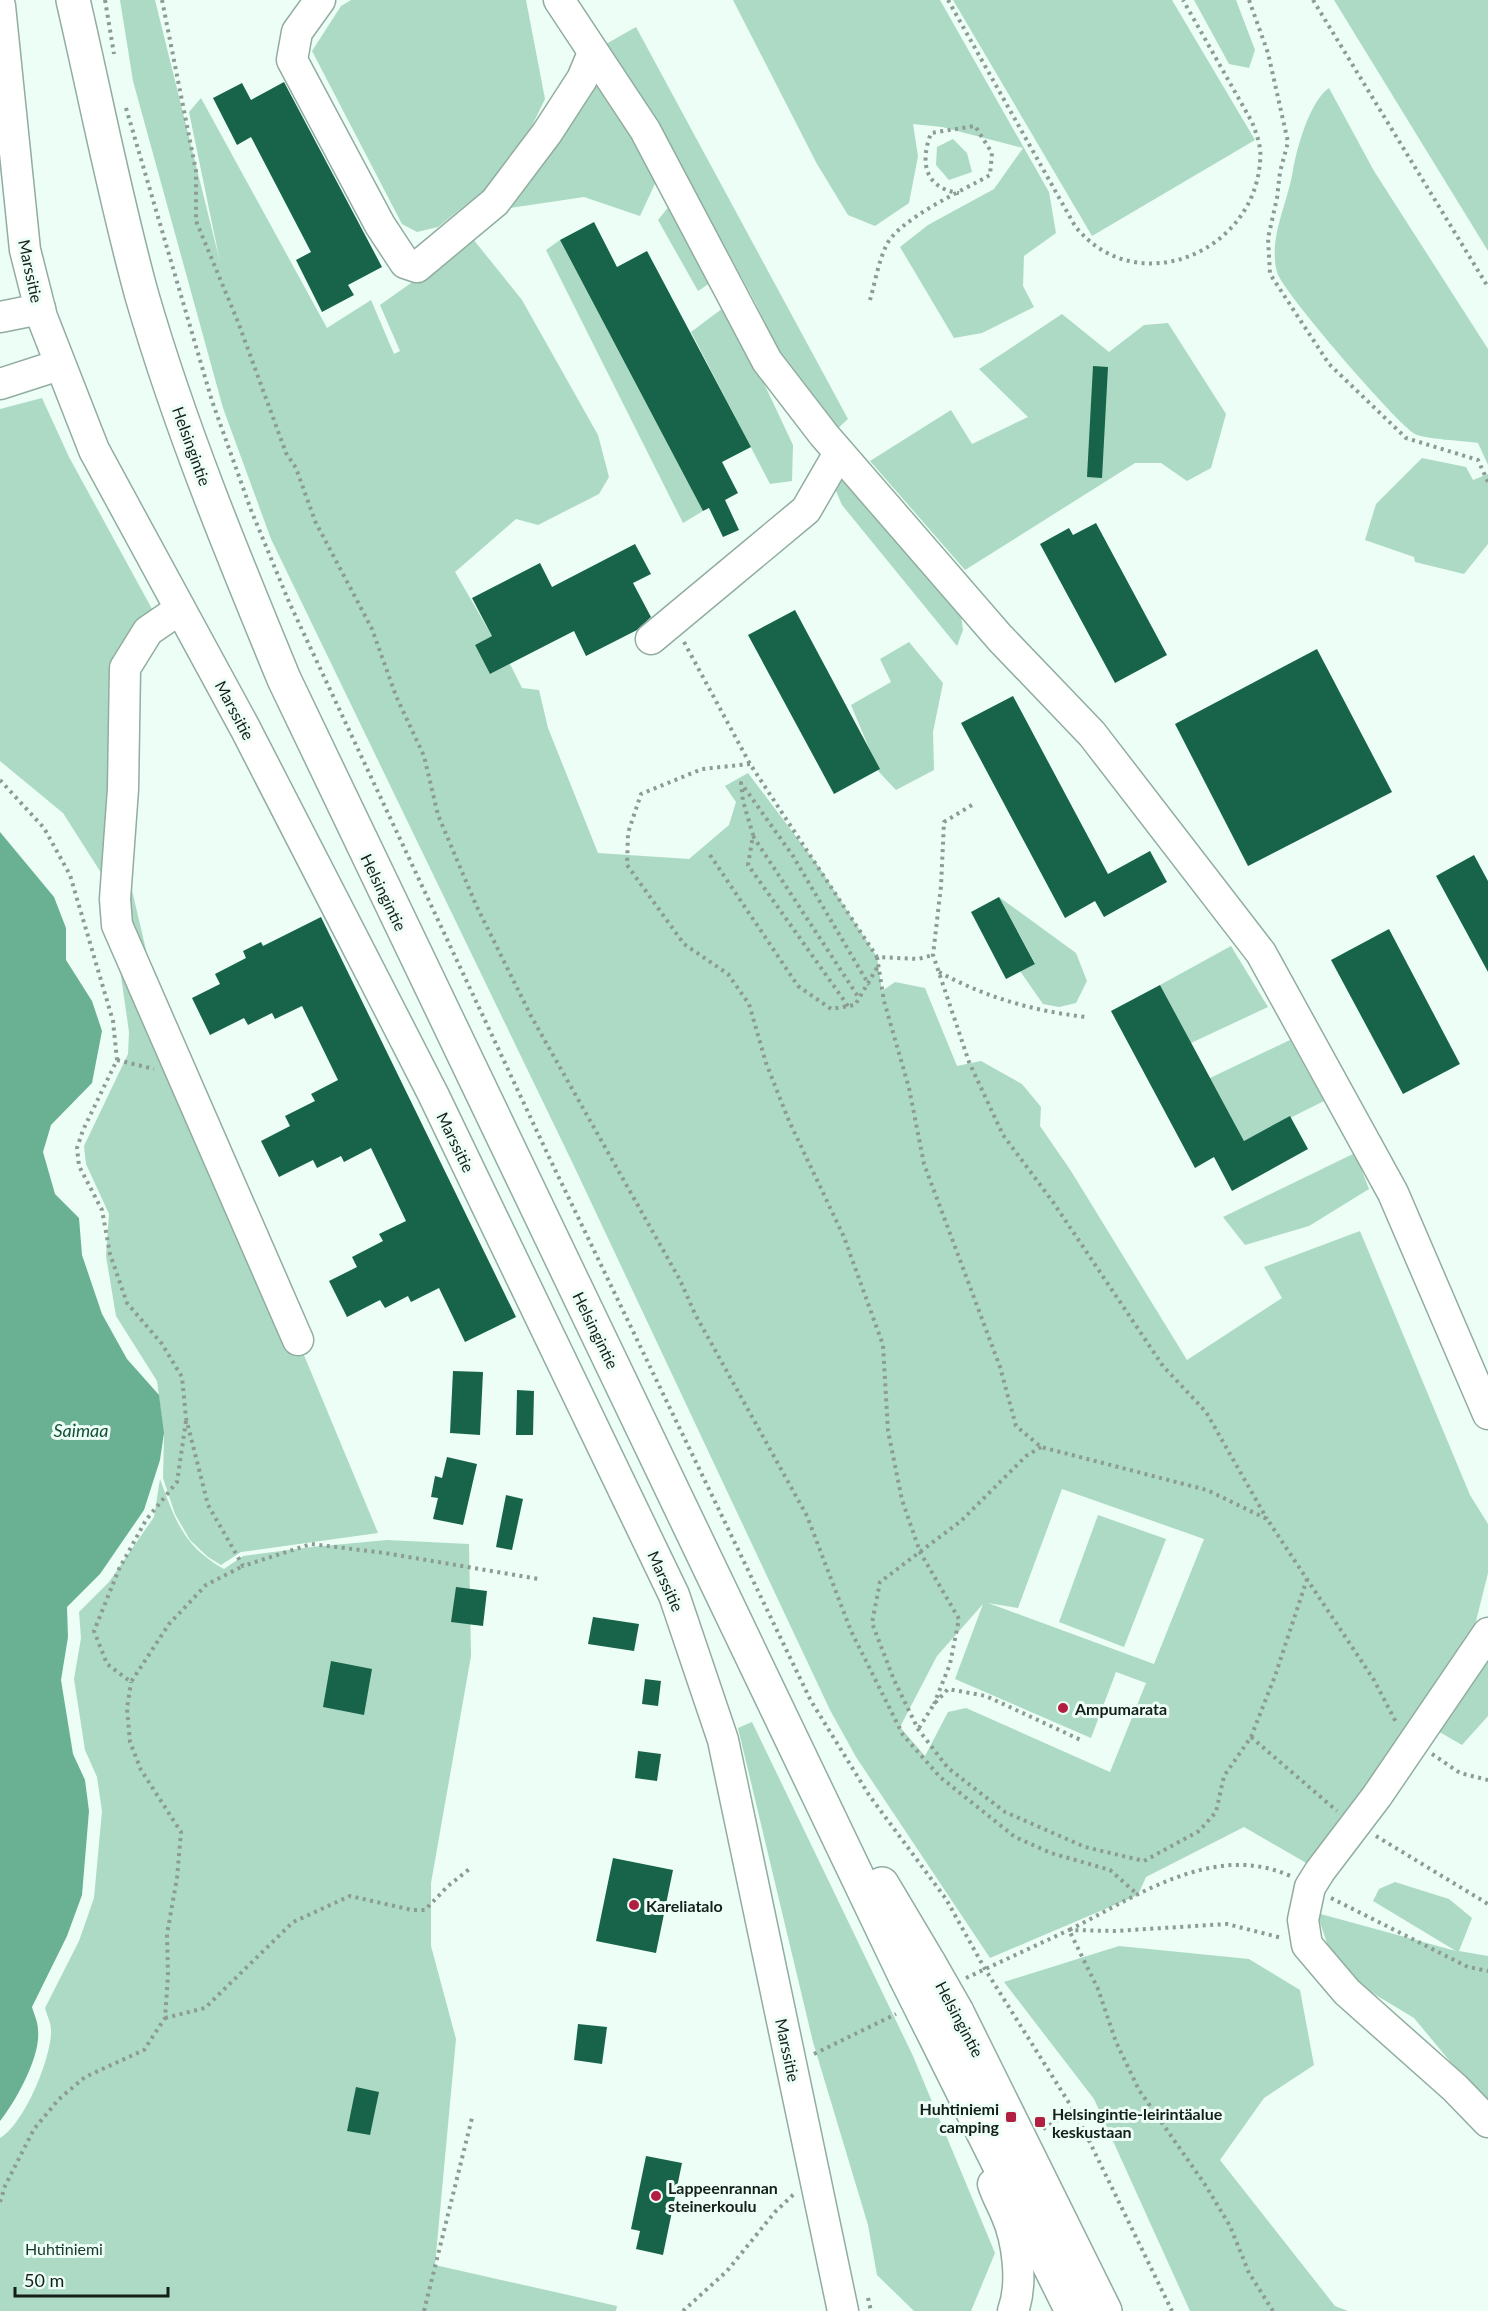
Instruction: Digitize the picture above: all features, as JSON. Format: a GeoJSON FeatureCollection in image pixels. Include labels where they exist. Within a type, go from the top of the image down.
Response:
{"type":"FeatureCollection","features":[{"type":"Feature","properties":{"kind":"main road","name":"Helsingintie"},"geometry":{"type":"LineString","coordinates":[[81,2],[116,195],[143,297],[182,421],[232,555],[284,679],[363,848],[793,1739],[944,2019],[1082,2307]]}},
{"type":"Feature","properties":{"kind":"main road","name":"Helsingintie"},"geometry":{"type":"LineString","coordinates":[[944,2019],[995,2154],[1082,2307]]}},
{"type":"Feature","properties":{"kind":"street"},"geometry":{"type":"LineString","coordinates":[[320,0],[297,32],[292,60],[380,225],[405,263],[417,267],[495,202],[547,133],[582,79],[594,52]]}},
{"type":"Feature","properties":{"kind":"street"},"geometry":{"type":"LineString","coordinates":[[559,0],[645,130],[767,361],[839,453],[1011,650],[1092,734],[1262,953],[1393,1193],[1488,1414]]}},
{"type":"Feature","properties":{"kind":"street","name":"Marssitie"},"geometry":{"type":"LineString","coordinates":[[0,6],[25,250],[40,309],[93,450],[245,728],[433,1094],[674,1595],[723,1740],[843,2311]]}},
{"type":"Feature","properties":{"kind":"street"},"geometry":{"type":"LineString","coordinates":[[0,317],[40,309]]}},
{"type":"Feature","properties":{"kind":"street"},"geometry":{"type":"LineString","coordinates":[[0,384],[59,364]]}},
{"type":"Feature","properties":{"kind":"street"},"geometry":{"type":"LineString","coordinates":[[662,630],[806,510],[839,453]]}},
{"type":"Feature","properties":{"kind":"street"},"geometry":{"type":"LineString","coordinates":[[180,609],[148,631],[125,668],[123,789],[116,899],[117,925],[298,1340]]}},
{"type":"Feature","properties":{"kind":"street"},"geometry":{"type":"LineString","coordinates":[[1488,1633],[1356,1824],[1332,1852],[1310,1887],[1303,1920],[1307,1945],[1347,1992],[1455,2088],[1488,2122]]}},
{"type":"Feature","properties":{"kind":"street"},"geometry":{"type":"LineString","coordinates":[[995,2154],[993,2186],[1008,2216],[1015,2250],[1018,2289],[1013,2311]]}},
{"type":"Feature","properties":{"kind":"path"},"geometry":{"type":"LineString","coordinates":[[162,0],[196,171],[196,221],[238,322],[286,453],[296,468],[315,521],[372,629],[396,696],[424,756],[438,815],[476,905],[531,1017],[680,1280],[695,1314],[807,1516],[851,1632],[903,1735],[940,1777],[1015,1837],[1051,1853],[1110,1870],[1138,1895]]}},
{"type":"Feature","properties":{"kind":"path"},"geometry":{"type":"LineString","coordinates":[[948,0],[1075,226],[1097,249],[1123,259],[1149,263],[1189,258],[1223,239],[1247,206],[1255,186],[1260,162],[1259,144],[1252,122],[1183,0]]}},
{"type":"Feature","properties":{"kind":"path"},"geometry":{"type":"LineString","coordinates":[[1249,0],[1268,53],[1288,142],[1280,171],[1277,198],[1268,238],[1270,274],[1329,364],[1406,438],[1478,460],[1488,482]]}},
{"type":"Feature","properties":{"kind":"path"},"geometry":{"type":"LineString","coordinates":[[1313,0],[1488,287]]}},
{"type":"Feature","properties":{"kind":"path"},"geometry":{"type":"LineString","coordinates":[[81,2],[116,66]]}},
{"type":"Feature","properties":{"kind":"path"},"geometry":{"type":"LineString","coordinates":[[123,99],[212,401],[251,510],[288,602],[554,1167],[811,1701],[869,1795],[946,1899],[985,1969],[1073,2111],[1172,2311]]}},
{"type":"Feature","properties":{"kind":"path"},"geometry":{"type":"LineString","coordinates":[[870,300],[886,244],[909,220],[959,193],[990,175],[992,153],[975,126],[931,133],[924,153],[930,179],[943,191],[959,193]]}},
{"type":"Feature","properties":{"kind":"path"},"geometry":{"type":"LineString","coordinates":[[662,630],[877,957],[884,1001],[909,1088],[924,1164],[1000,1367],[1016,1426],[1041,1447],[1207,1490],[1267,1519]]}},
{"type":"Feature","properties":{"kind":"path"},"geometry":{"type":"LineString","coordinates":[[750,764],[702,770],[641,794],[628,833],[627,865],[684,944],[728,974],[749,1004],[766,1063],[789,1121],[844,1237],[883,1345],[888,1431],[902,1500],[920,1552],[959,1619],[950,1664],[934,1704]]}},
{"type":"Feature","properties":{"kind":"path"},"geometry":{"type":"LineString","coordinates":[[0,780],[44,828],[70,875],[113,1021],[117,1060],[83,1130],[77,1148],[79,1166],[102,1210],[110,1254],[127,1303],[162,1344],[182,1377],[186,1418],[208,1505],[243,1566]]}},
{"type":"Feature","properties":{"kind":"path"},"geometry":{"type":"LineString","coordinates":[[859,998],[753,836],[743,801],[741,783],[793,856],[868,985]]}},
{"type":"Feature","properties":{"kind":"path"},"geometry":{"type":"LineString","coordinates":[[972,805],[944,822],[941,886],[933,955],[969,1062],[1003,1135],[1053,1202],[1162,1366],[1206,1412],[1267,1519],[1374,1680],[1395,1721],[1414,1741],[1460,1773],[1488,1780]]}},
{"type":"Feature","properties":{"kind":"path"},"geometry":{"type":"LineString","coordinates":[[753,836],[748,865],[848,1006]]}},
{"type":"Feature","properties":{"kind":"path"},"geometry":{"type":"LineString","coordinates":[[710,855],[798,986],[831,1009],[855,1005],[878,965]]}},
{"type":"Feature","properties":{"kind":"path"},"geometry":{"type":"LineString","coordinates":[[877,957],[918,959],[933,955]]}},
{"type":"Feature","properties":{"kind":"path"},"geometry":{"type":"LineString","coordinates":[[939,972],[972,990],[1044,1013],[1086,1017]]}},
{"type":"Feature","properties":{"kind":"path"},"geometry":{"type":"LineString","coordinates":[[117,1060],[152,1069],[177,1066]]}},
{"type":"Feature","properties":{"kind":"path"},"geometry":{"type":"LineString","coordinates":[[131,1682],[107,1664],[94,1631],[119,1569],[141,1530],[177,1482],[186,1418]]}},
{"type":"Feature","properties":{"kind":"path"},"geometry":{"type":"LineString","coordinates":[[1041,1447],[1026,1456],[962,1521],[880,1582],[872,1623],[894,1680],[918,1729],[948,1768],[1005,1812],[1085,1847],[1143,1862],[1198,1831],[1216,1812],[1224,1776],[1251,1737],[1275,1676],[1307,1579]]}},
{"type":"Feature","properties":{"kind":"path"},"geometry":{"type":"LineString","coordinates":[[0,2202],[5,2186],[34,2129],[59,2099],[86,2078],[144,2050],[165,2018],[168,1975],[167,1934],[177,1878],[181,1832],[141,1770],[130,1742],[127,1709],[131,1682],[169,1623],[206,1585],[243,1566],[311,1544],[386,1553],[539,1579]]}},
{"type":"Feature","properties":{"kind":"path"},"geometry":{"type":"LineString","coordinates":[[918,1729],[934,1704],[948,1689],[986,1696],[1083,1742]]}},
{"type":"Feature","properties":{"kind":"path"},"geometry":{"type":"LineString","coordinates":[[1251,1737],[1338,1812],[1488,1904]]}},
{"type":"Feature","properties":{"kind":"path"},"geometry":{"type":"LineString","coordinates":[[962,1979],[1192,1871],[1239,1864],[1267,1866],[1468,1966],[1488,1971]]}},
{"type":"Feature","properties":{"kind":"path"},"geometry":{"type":"LineString","coordinates":[[165,2018],[205,2008],[226,1990],[293,1922],[350,1896],[412,1910],[425,1910],[448,1886],[472,1867]]}},
{"type":"Feature","properties":{"kind":"path"},"geometry":{"type":"LineString","coordinates":[[1069,1930],[1114,1931],[1227,1924],[1307,1945]]}},
{"type":"Feature","properties":{"kind":"path"},"geometry":{"type":"LineString","coordinates":[[1069,1930],[1098,1989],[1116,2042],[1139,2090],[1206,2186],[1230,2226],[1249,2273],[1273,2311]]}},
{"type":"Feature","properties":{"kind":"path"},"geometry":{"type":"LineString","coordinates":[[809,2057],[896,2014]]}},
{"type":"Feature","properties":{"kind":"path"},"geometry":{"type":"LineString","coordinates":[[1040,2122],[1043,2129],[1073,2111]]}},
{"type":"Feature","properties":{"kind":"path"},"geometry":{"type":"LineString","coordinates":[[424,2311],[472,2118]]}},
{"type":"Feature","properties":{"kind":"path"},"geometry":{"type":"LineString","coordinates":[[682,2311],[727,2271],[775,2212],[794,2196],[797,2186]]}},
{"type":"Feature","properties":{"kind":"green space"},"geometry":{"type":"Polygon","coordinates":[[[120,0],[155,0],[220,262],[189,112],[201,98],[327,328],[371,300],[394,354],[400,351],[380,305],[473,239],[522,300],[598,435],[609,477],[599,494],[538,525],[516,519],[455,572],[492,636],[475,645],[490,674],[510,664],[522,688],[539,690],[548,728],[598,853],[689,859],[729,825],[736,802],[725,786],[748,773],[819,867],[877,957],[882,991],[895,982],[925,988],[957,1066],[981,1061],[1022,1084],[1041,1107],[1040,1126],[1071,1171],[1187,1360],[1282,1298],[1264,1267],[1360,1231],[1470,1495],[1488,1524],[1488,1573],[1474,1629],[1433,1703],[1308,1864],[1244,1827],[1146,1877],[1138,1895],[990,1958],[856,1757],[830,1710],[574,1166],[271,539],[223,408],[133,81],[120,0]],[[1062,1489],[1018,1608],[988,1603],[1154,1664],[1204,1539],[1062,1489]],[[983,1604],[937,1656],[900,1727],[925,1756],[948,1712],[966,1708],[1110,1772],[1146,1683],[1116,1672],[1091,1738],[955,1679],[983,1604]]]}},
{"type":"Feature","properties":{"kind":"green space"},"geometry":{"type":"Polygon","coordinates":[[[351,0],[526,0],[545,99],[531,128],[493,183],[438,227],[417,232],[402,224],[312,51],[341,6],[351,0]]]}},
{"type":"Feature","properties":{"kind":"green space"},"geometry":{"type":"Polygon","coordinates":[[[733,0],[940,0],[1049,192],[1056,233],[1024,256],[1023,286],[1034,307],[982,333],[954,338],[900,247],[928,225],[994,189],[1023,148],[942,127],[913,124],[918,156],[909,203],[875,226],[848,215],[817,164],[733,0]]]}},
{"type":"Feature","properties":{"kind":"green space"},"geometry":{"type":"Polygon","coordinates":[[[953,0],[1172,0],[1255,140],[1092,236],[953,0]]]}},
{"type":"Feature","properties":{"kind":"green space"},"geometry":{"type":"Polygon","coordinates":[[[1194,0],[1236,0],[1255,50],[1249,68],[1229,64],[1194,0]]]}},
{"type":"Feature","properties":{"kind":"green space"},"geometry":{"type":"Polygon","coordinates":[[[1334,0],[1488,0],[1488,251],[1334,0]]]}},
{"type":"Feature","properties":{"kind":"green space"},"geometry":{"type":"Polygon","coordinates":[[[636,27],[848,419],[836,430],[792,378],[756,304],[673,151],[599,48],[636,27]]]}},
{"type":"Feature","properties":{"kind":"green space"},"geometry":{"type":"Polygon","coordinates":[[[594,72],[659,175],[640,216],[584,197],[510,208],[502,201],[594,72]]]}},
{"type":"Feature","properties":{"kind":"green space"},"geometry":{"type":"Polygon","coordinates":[[[1329,88],[1374,171],[1488,349],[1488,465],[1478,443],[1420,436],[1404,425],[1318,329],[1283,284],[1277,272],[1275,246],[1277,233],[1298,149],[1310,114],[1322,94],[1329,88]]]}},
{"type":"Feature","properties":{"kind":"green space"},"geometry":{"type":"Polygon","coordinates":[[[953,139],[967,153],[972,172],[949,180],[936,165],[937,147],[953,139]]]}},
{"type":"Feature","properties":{"kind":"green space"},"geometry":{"type":"Polygon","coordinates":[[[679,194],[722,275],[698,291],[658,220],[679,194]]]}},
{"type":"Feature","properties":{"kind":"green space"},"geometry":{"type":"Polygon","coordinates":[[[560,240],[703,511],[683,523],[546,250],[560,240]]]}},
{"type":"Feature","properties":{"kind":"green space"},"geometry":{"type":"Polygon","coordinates":[[[727,305],[793,445],[792,481],[770,484],[691,332],[727,305]]]}},
{"type":"Feature","properties":{"kind":"green space"},"geometry":{"type":"Polygon","coordinates":[[[1062,314],[1109,352],[1144,325],[1168,323],[1226,414],[1211,468],[1187,481],[1161,463],[1135,463],[965,570],[870,461],[951,410],[972,444],[1028,417],[979,369],[1062,314]]]}},
{"type":"Feature","properties":{"kind":"green space"},"geometry":{"type":"Polygon","coordinates":[[[42,398],[69,457],[158,620],[146,630],[105,879],[63,813],[0,761],[0,409],[42,398]]]}},
{"type":"Feature","properties":{"kind":"green space"},"geometry":{"type":"Polygon","coordinates":[[[1422,458],[1466,467],[1473,480],[1488,474],[1488,544],[1464,574],[1415,562],[1414,557],[1365,540],[1376,504],[1422,458]]]}},
{"type":"Feature","properties":{"kind":"green space"},"geometry":{"type":"Polygon","coordinates":[[[840,478],[854,484],[961,615],[963,630],[957,646],[842,505],[833,484],[840,478]]]}},
{"type":"Feature","properties":{"kind":"green space"},"geometry":{"type":"Polygon","coordinates":[[[909,642],[943,683],[933,732],[934,770],[896,790],[879,772],[851,705],[891,682],[880,659],[909,642]]]}},
{"type":"Feature","properties":{"kind":"green space"},"geometry":{"type":"Polygon","coordinates":[[[130,882],[160,1009],[378,1533],[241,1552],[221,1565],[208,1557],[190,1540],[175,1514],[163,1478],[164,1437],[157,1381],[116,1316],[106,1256],[109,1214],[86,1164],[84,1146],[128,1054],[129,1032],[119,962],[130,882]]]}},
{"type":"Feature","properties":{"kind":"green space"},"geometry":{"type":"Polygon","coordinates":[[[999,897],[1076,953],[1087,981],[1076,1003],[1059,1007],[1043,1004],[1020,971],[1035,963],[999,897]]]}},
{"type":"Feature","properties":{"kind":"green space"},"geometry":{"type":"Polygon","coordinates":[[[1231,946],[1268,1007],[1191,1043],[1160,985],[1231,946]]]}},
{"type":"Feature","properties":{"kind":"green space"},"geometry":{"type":"Polygon","coordinates":[[[1290,1040],[1324,1101],[1244,1141],[1210,1078],[1290,1040]]]}},
{"type":"Feature","properties":{"kind":"green space"},"geometry":{"type":"Polygon","coordinates":[[[1355,1153],[1369,1189],[1309,1226],[1245,1245],[1223,1217],[1355,1153]]]}},
{"type":"Feature","properties":{"kind":"green space","name":"Huhtiniemi"},"geometry":{"type":"Polygon","coordinates":[[[160,1479],[176,1520],[190,1542],[224,1569],[243,1556],[312,1547],[387,1540],[469,1544],[471,1656],[431,1883],[431,1946],[456,2039],[435,2265],[617,2306],[616,2311],[0,2311],[0,2138],[18,2119],[42,2073],[51,2030],[45,2008],[79,1941],[94,1898],[102,1811],[97,1777],[85,1750],[74,1679],[81,1638],[79,1612],[109,1582],[154,1517],[160,1479]]]}},
{"type":"Feature","properties":{"kind":"green space"},"geometry":{"type":"Polygon","coordinates":[[[1098,1515],[1166,1539],[1124,1647],[1059,1622],[1098,1515]]]}},
{"type":"Feature","properties":{"kind":"green space"},"geometry":{"type":"Polygon","coordinates":[[[1488,1654],[1488,1716],[1462,1745],[1436,1730],[1488,1654]]]}},
{"type":"Feature","properties":{"kind":"green space"},"geometry":{"type":"Polygon","coordinates":[[[752,1722],[913,2056],[995,2253],[971,2311],[914,2311],[877,2275],[868,2225],[813,2042],[738,1728],[752,1722]]]}},
{"type":"Feature","properties":{"kind":"green space"},"geometry":{"type":"Polygon","coordinates":[[[1395,1882],[1449,1899],[1472,1918],[1459,1951],[1488,1956],[1488,2107],[1414,2018],[1336,1971],[1317,1913],[1456,1951],[1373,1901],[1379,1889],[1395,1882]]]}},
{"type":"Feature","properties":{"kind":"green space"},"geometry":{"type":"Polygon","coordinates":[[[1119,1946],[1249,1959],[1300,1990],[1314,2065],[1264,2098],[1220,2160],[1335,2306],[1348,2311],[1190,2311],[1094,2099],[1004,1982],[1119,1946]]]}},
{"type":"Feature","properties":{"kind":"water","name":"Saimaa"},"geometry":{"type":"Polygon","coordinates":[[[0,832],[54,897],[66,928],[66,960],[92,1001],[102,1031],[92,1083],[51,1125],[43,1152],[55,1194],[79,1218],[82,1255],[102,1314],[127,1359],[159,1395],[164,1433],[160,1460],[144,1510],[100,1574],[67,1607],[68,1637],[61,1680],[73,1754],[85,1780],[89,1811],[82,1895],[67,1936],[32,2007],[37,2021],[38,2041],[32,2065],[20,2090],[0,2121],[0,832]]]}},
{"type":"Feature","properties":{"kind":"building"},"geometry":{"type":"Polygon","coordinates":[[[284,82],[382,267],[348,285],[354,295],[322,312],[296,260],[311,252],[251,137],[237,145],[213,98],[242,83],[251,100],[284,82]]]}},
{"type":"Feature","properties":{"kind":"building"},"geometry":{"type":"Polygon","coordinates":[[[594,222],[617,267],[647,251],[751,447],[722,462],[738,493],[725,500],[739,530],[723,537],[709,508],[703,511],[560,240],[594,222]]]}},
{"type":"Feature","properties":{"kind":"building"},"geometry":{"type":"Polygon","coordinates":[[[1093,366],[1108,367],[1102,478],[1087,477],[1093,366]]]}},
{"type":"Feature","properties":{"kind":"building"},"geometry":{"type":"Polygon","coordinates":[[[1096,523],[1167,655],[1115,683],[1040,544],[1069,528],[1073,535],[1096,523]]]}},
{"type":"Feature","properties":{"kind":"building"},"geometry":{"type":"Polygon","coordinates":[[[635,544],[651,574],[633,583],[651,617],[637,630],[586,656],[574,631],[490,674],[475,645],[492,636],[472,598],[540,563],[552,587],[635,544]]]}},
{"type":"Feature","properties":{"kind":"building"},"geometry":{"type":"Polygon","coordinates":[[[795,610],[880,769],[834,794],[748,635],[795,610]]]}},
{"type":"Feature","properties":{"kind":"building"},"geometry":{"type":"Polygon","coordinates":[[[1317,649],[1392,792],[1248,866],[1175,724],[1317,649]]]}},
{"type":"Feature","properties":{"kind":"building"},"geometry":{"type":"Polygon","coordinates":[[[1013,696],[1108,874],[1150,851],[1167,882],[1104,917],[1095,901],[1065,918],[961,723],[1013,696]]]}},
{"type":"Feature","properties":{"kind":"building"},"geometry":{"type":"Polygon","coordinates":[[[1474,855],[1488,881],[1488,972],[1436,876],[1474,855]]]}},
{"type":"Feature","properties":{"kind":"building"},"geometry":{"type":"Polygon","coordinates":[[[999,897],[1035,964],[1006,979],[971,912],[999,897]]]}},
{"type":"Feature","properties":{"kind":"building"},"geometry":{"type":"Polygon","coordinates":[[[321,917],[516,1317],[465,1342],[439,1288],[411,1302],[408,1296],[385,1308],[380,1300],[347,1317],[329,1281],[357,1267],[352,1257],[383,1241],[379,1234],[406,1221],[371,1148],[344,1162],[341,1156],[317,1168],[313,1160],[279,1177],[261,1141],[290,1126],[285,1116],[315,1101],[311,1094],[338,1080],[302,1006],[275,1019],[272,1013],[248,1025],[244,1018],[210,1035],[192,998],[220,984],[215,974],[246,958],[243,951],[261,942],[263,946],[321,917]]]}},
{"type":"Feature","properties":{"kind":"building"},"geometry":{"type":"Polygon","coordinates":[[[1389,929],[1460,1064],[1403,1094],[1331,960],[1389,929]]]}},
{"type":"Feature","properties":{"kind":"building"},"geometry":{"type":"Polygon","coordinates":[[[1160,985],[1244,1141],[1290,1116],[1308,1149],[1232,1191],[1214,1157],[1195,1168],[1111,1011],[1160,985]]]}},
{"type":"Feature","properties":{"kind":"building"},"geometry":{"type":"Polygon","coordinates":[[[453,1371],[483,1372],[480,1435],[450,1433],[453,1371]]]}},
{"type":"Feature","properties":{"kind":"building"},"geometry":{"type":"Polygon","coordinates":[[[517,1390],[534,1391],[533,1435],[516,1435],[517,1390]]]}},
{"type":"Feature","properties":{"kind":"building"},"geometry":{"type":"Polygon","coordinates":[[[447,1457],[477,1464],[463,1525],[433,1519],[438,1498],[431,1497],[435,1476],[442,1478],[447,1457]]]}},
{"type":"Feature","properties":{"kind":"building"},"geometry":{"type":"Polygon","coordinates":[[[506,1495],[523,1499],[512,1550],[496,1547],[506,1495]]]}},
{"type":"Feature","properties":{"kind":"building"},"geometry":{"type":"Polygon","coordinates":[[[456,1587],[487,1591],[483,1626],[451,1622],[456,1587]]]}},
{"type":"Feature","properties":{"kind":"building"},"geometry":{"type":"Polygon","coordinates":[[[593,1617],[639,1624],[634,1651],[588,1644],[593,1617]]]}},
{"type":"Feature","properties":{"kind":"building"},"geometry":{"type":"Polygon","coordinates":[[[331,1661],[372,1669],[364,1715],[323,1707],[331,1661]]]}},
{"type":"Feature","properties":{"kind":"building"},"geometry":{"type":"Polygon","coordinates":[[[645,1679],[661,1681],[658,1706],[642,1704],[645,1679]]]}},
{"type":"Feature","properties":{"kind":"building"},"geometry":{"type":"Polygon","coordinates":[[[638,1751],[661,1754],[657,1781],[635,1778],[638,1751]]]}},
{"type":"Feature","properties":{"kind":"building","name":"Kareliatalo"},"geometry":{"type":"Polygon","coordinates":[[[613,1858],[673,1870],[656,1953],[596,1941],[613,1858]]]}},
{"type":"Feature","properties":{"kind":"building"},"geometry":{"type":"Polygon","coordinates":[[[578,2024],[607,2027],[602,2064],[574,2060],[578,2024]]]}},
{"type":"Feature","properties":{"kind":"building"},"geometry":{"type":"Polygon","coordinates":[[[356,2087],[379,2092],[370,2135],[347,2131],[356,2087]]]}},
{"type":"Feature","properties":{"kind":"building","name":"Lappeenrannan steinerkoulu"},"geometry":{"type":"Polygon","coordinates":[[[646,2156],[682,2163],[663,2255],[636,2249],[640,2231],[631,2229],[646,2156]]]}},
{"type":"Feature","properties":{"kind":"place","name":"Ampumarata"},"geometry":{"type":"Point","coordinates":[1063,1708]}},
{"type":"Feature","properties":{"kind":"place","name":"Kareliatalo"},"geometry":{"type":"Point","coordinates":[634,1905]}},
{"type":"Feature","properties":{"kind":"place","name":"Huhtiniemi camping"},"geometry":{"type":"Point","coordinates":[1011,2117]}},
{"type":"Feature","properties":{"kind":"place","name":"Helsingintie-leirintäalue keskustaan"},"geometry":{"type":"Point","coordinates":[1040,2122]}},
{"type":"Feature","properties":{"kind":"place","name":"Lappeenrannan steinerkoulu"},"geometry":{"type":"Point","coordinates":[656,2196]}}]}
